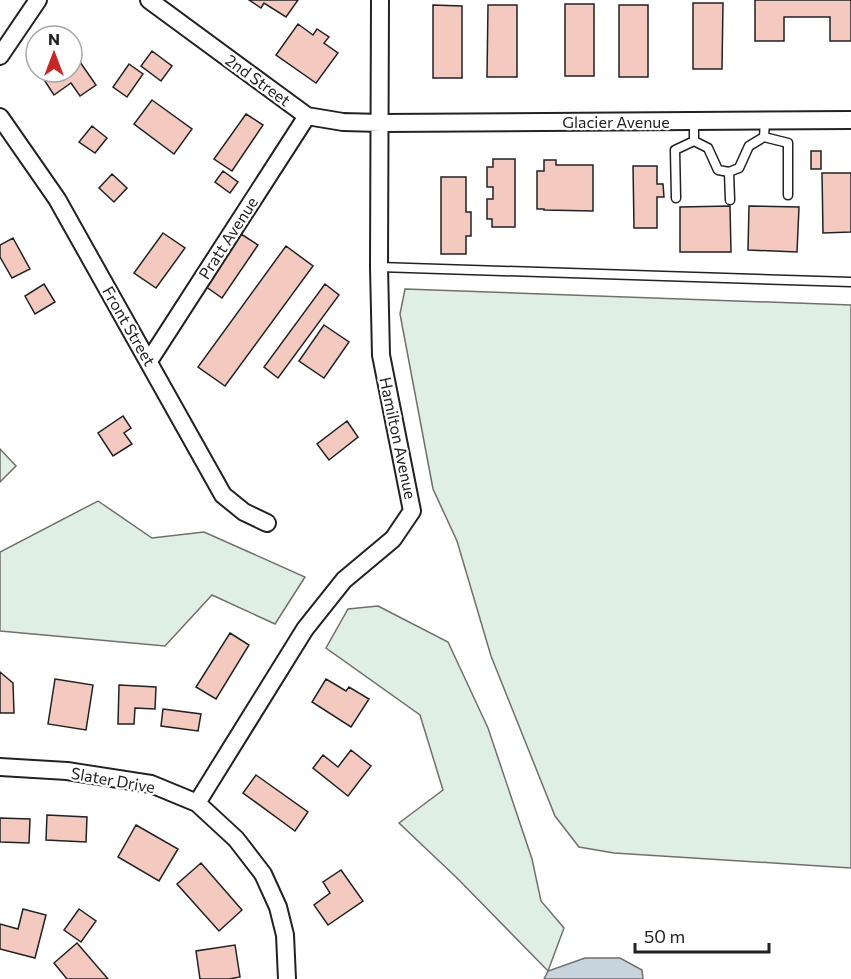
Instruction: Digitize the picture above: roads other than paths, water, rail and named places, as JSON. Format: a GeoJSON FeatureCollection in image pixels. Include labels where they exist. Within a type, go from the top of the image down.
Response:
{"type":"FeatureCollection","features":[{"type":"Feature","properties":{"kind":"street"},"geometry":{"type":"LineString","coordinates":[[0,56],[38,0]]}},
{"type":"Feature","properties":{"kind":"street","name":"2nd Street"},"geometry":{"type":"LineString","coordinates":[[149,0],[307,116],[343,122],[381,123]]}},
{"type":"Feature","properties":{"kind":"street","name":"Hamilton Avenue"},"geometry":{"type":"LineString","coordinates":[[197,803],[305,629],[344,580],[393,539],[412,511],[381,355],[380,0]]}},
{"type":"Feature","properties":{"kind":"street","name":"Pratt Avenue"},"geometry":{"type":"LineString","coordinates":[[149,361],[307,116]]}},
{"type":"Feature","properties":{"kind":"street","name":"Front Street"},"geometry":{"type":"LineString","coordinates":[[0,117],[57,199],[223,495],[244,512],[267,523]]}},
{"type":"Feature","properties":{"kind":"street","name":"Glacier Avenue"},"geometry":{"type":"LineString","coordinates":[[381,123],[694,121],[765,129],[851,120]]}},
{"type":"Feature","properties":{"kind":"street","name":"Slater Drive"},"geometry":{"type":"LineString","coordinates":[[0,767],[67,771],[151,784],[197,803],[236,839],[263,874],[278,907],[285,935],[287,979]]}},
{"type":"Feature","properties":{"kind":"lane"},"geometry":{"type":"LineString","coordinates":[[694,121],[694,141]]}},
{"type":"Feature","properties":{"kind":"lane"},"geometry":{"type":"LineString","coordinates":[[694,141],[708,148],[718,170],[729,172],[739,168],[750,146],[765,129],[788,143],[788,195]]}},
{"type":"Feature","properties":{"kind":"lane"},"geometry":{"type":"LineString","coordinates":[[676,198],[675,150],[694,141]]}},
{"type":"Feature","properties":{"kind":"lane"},"geometry":{"type":"LineString","coordinates":[[729,172],[730,200]]}},
{"type":"Feature","properties":{"kind":"lane"},"geometry":{"type":"LineString","coordinates":[[379,267],[851,282]]}}]}
